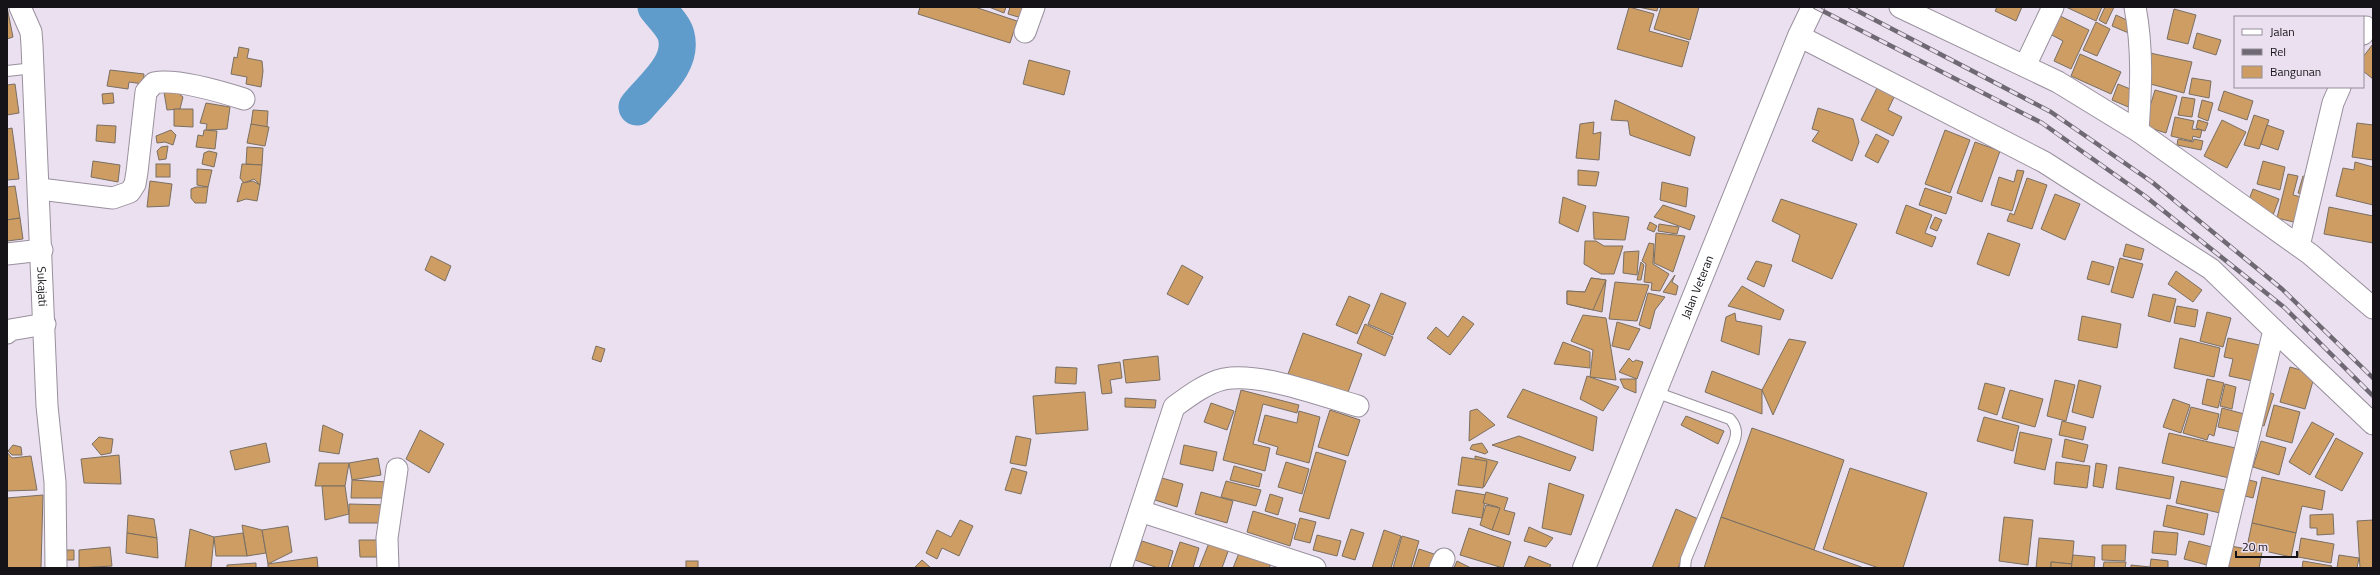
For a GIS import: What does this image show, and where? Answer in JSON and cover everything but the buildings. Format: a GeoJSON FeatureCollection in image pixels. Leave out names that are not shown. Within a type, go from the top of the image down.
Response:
{"type":"FeatureCollection","features":[{"type":"Feature","properties":{"kind":"highway","name":"Jalan Veteran"},"geometry":{"type":"LineString","coordinates":[[1584,568],[1799,36],[1813,7]]}},
{"type":"Feature","properties":{"kind":"street","name":"Sukajati"},"geometry":{"type":"LineString","coordinates":[[20,7],[31,32],[34,68],[40,189],[47,406],[55,482],[56,568]]}},
{"type":"Feature","properties":{"kind":"street"},"geometry":{"type":"LineString","coordinates":[[1025,32],[1034,7]]}},
{"type":"Feature","properties":{"kind":"street"},"geometry":{"type":"LineString","coordinates":[[1900,7],[2058,82],[2138,131],[2298,246],[2373,308]]}},
{"type":"Feature","properties":{"kind":"street"},"geometry":{"type":"LineString","coordinates":[[2025,66],[2052,7]]}},
{"type":"Feature","properties":{"kind":"street"},"geometry":{"type":"LineString","coordinates":[[2135,7],[2141,44],[2142,82],[2138,131]]}},
{"type":"Feature","properties":{"kind":"street"},"geometry":{"type":"LineString","coordinates":[[1799,36],[2044,162],[2211,269],[2373,424]]}},
{"type":"Feature","properties":{"kind":"street"},"geometry":{"type":"LineString","coordinates":[[40,189],[113,198],[130,192],[135,184],[137,172],[146,92],[154,83],[170,82],[217,90],[244,99]]}},
{"type":"Feature","properties":{"kind":"street"},"geometry":{"type":"LineString","coordinates":[[2298,246],[2333,103],[2340,88]]}},
{"type":"Feature","properties":{"kind":"street"},"geometry":{"type":"LineString","coordinates":[[7,254],[42,250]]}},
{"type":"Feature","properties":{"kind":"street"},"geometry":{"type":"LineString","coordinates":[[7,333],[10,330],[45,324]]}},
{"type":"Feature","properties":{"kind":"street"},"geometry":{"type":"LineString","coordinates":[[2217,568],[2274,330]]}},
{"type":"Feature","properties":{"kind":"street"},"geometry":{"type":"LineString","coordinates":[[1121,568],[1174,407],[1206,386],[1224,379],[1239,378],[1268,380],[1358,406]]}},
{"type":"Feature","properties":{"kind":"street"},"geometry":{"type":"LineString","coordinates":[[388,568],[387,538],[397,468]]}},
{"type":"Feature","properties":{"kind":"street"},"geometry":{"type":"LineString","coordinates":[[1140,511],[1314,568]]}},
{"type":"Feature","properties":{"kind":"lane"},"geometry":{"type":"LineString","coordinates":[[7,71],[34,68]]}},
{"type":"Feature","properties":{"kind":"lane"},"geometry":{"type":"LineString","coordinates":[[1655,392],[1730,419],[1737,431],[1733,445],[1686,559],[1685,568]]}},
{"type":"Feature","properties":{"kind":"waterway"},"geometry":{"type":"LineString","coordinates":[[637,107],[666,74],[676,56],[677,46],[675,31],[656,7]]}},
{"type":"Feature","properties":{"kind":"railway"},"geometry":{"type":"LineString","coordinates":[[1815,7],[2042,123],[2145,196],[2285,308],[2373,396]]}},
{"type":"Feature","properties":{"kind":"railway"},"geometry":{"type":"LineString","coordinates":[[1850,7],[2051,112],[2152,182],[2282,289],[2373,378]]}}]}
